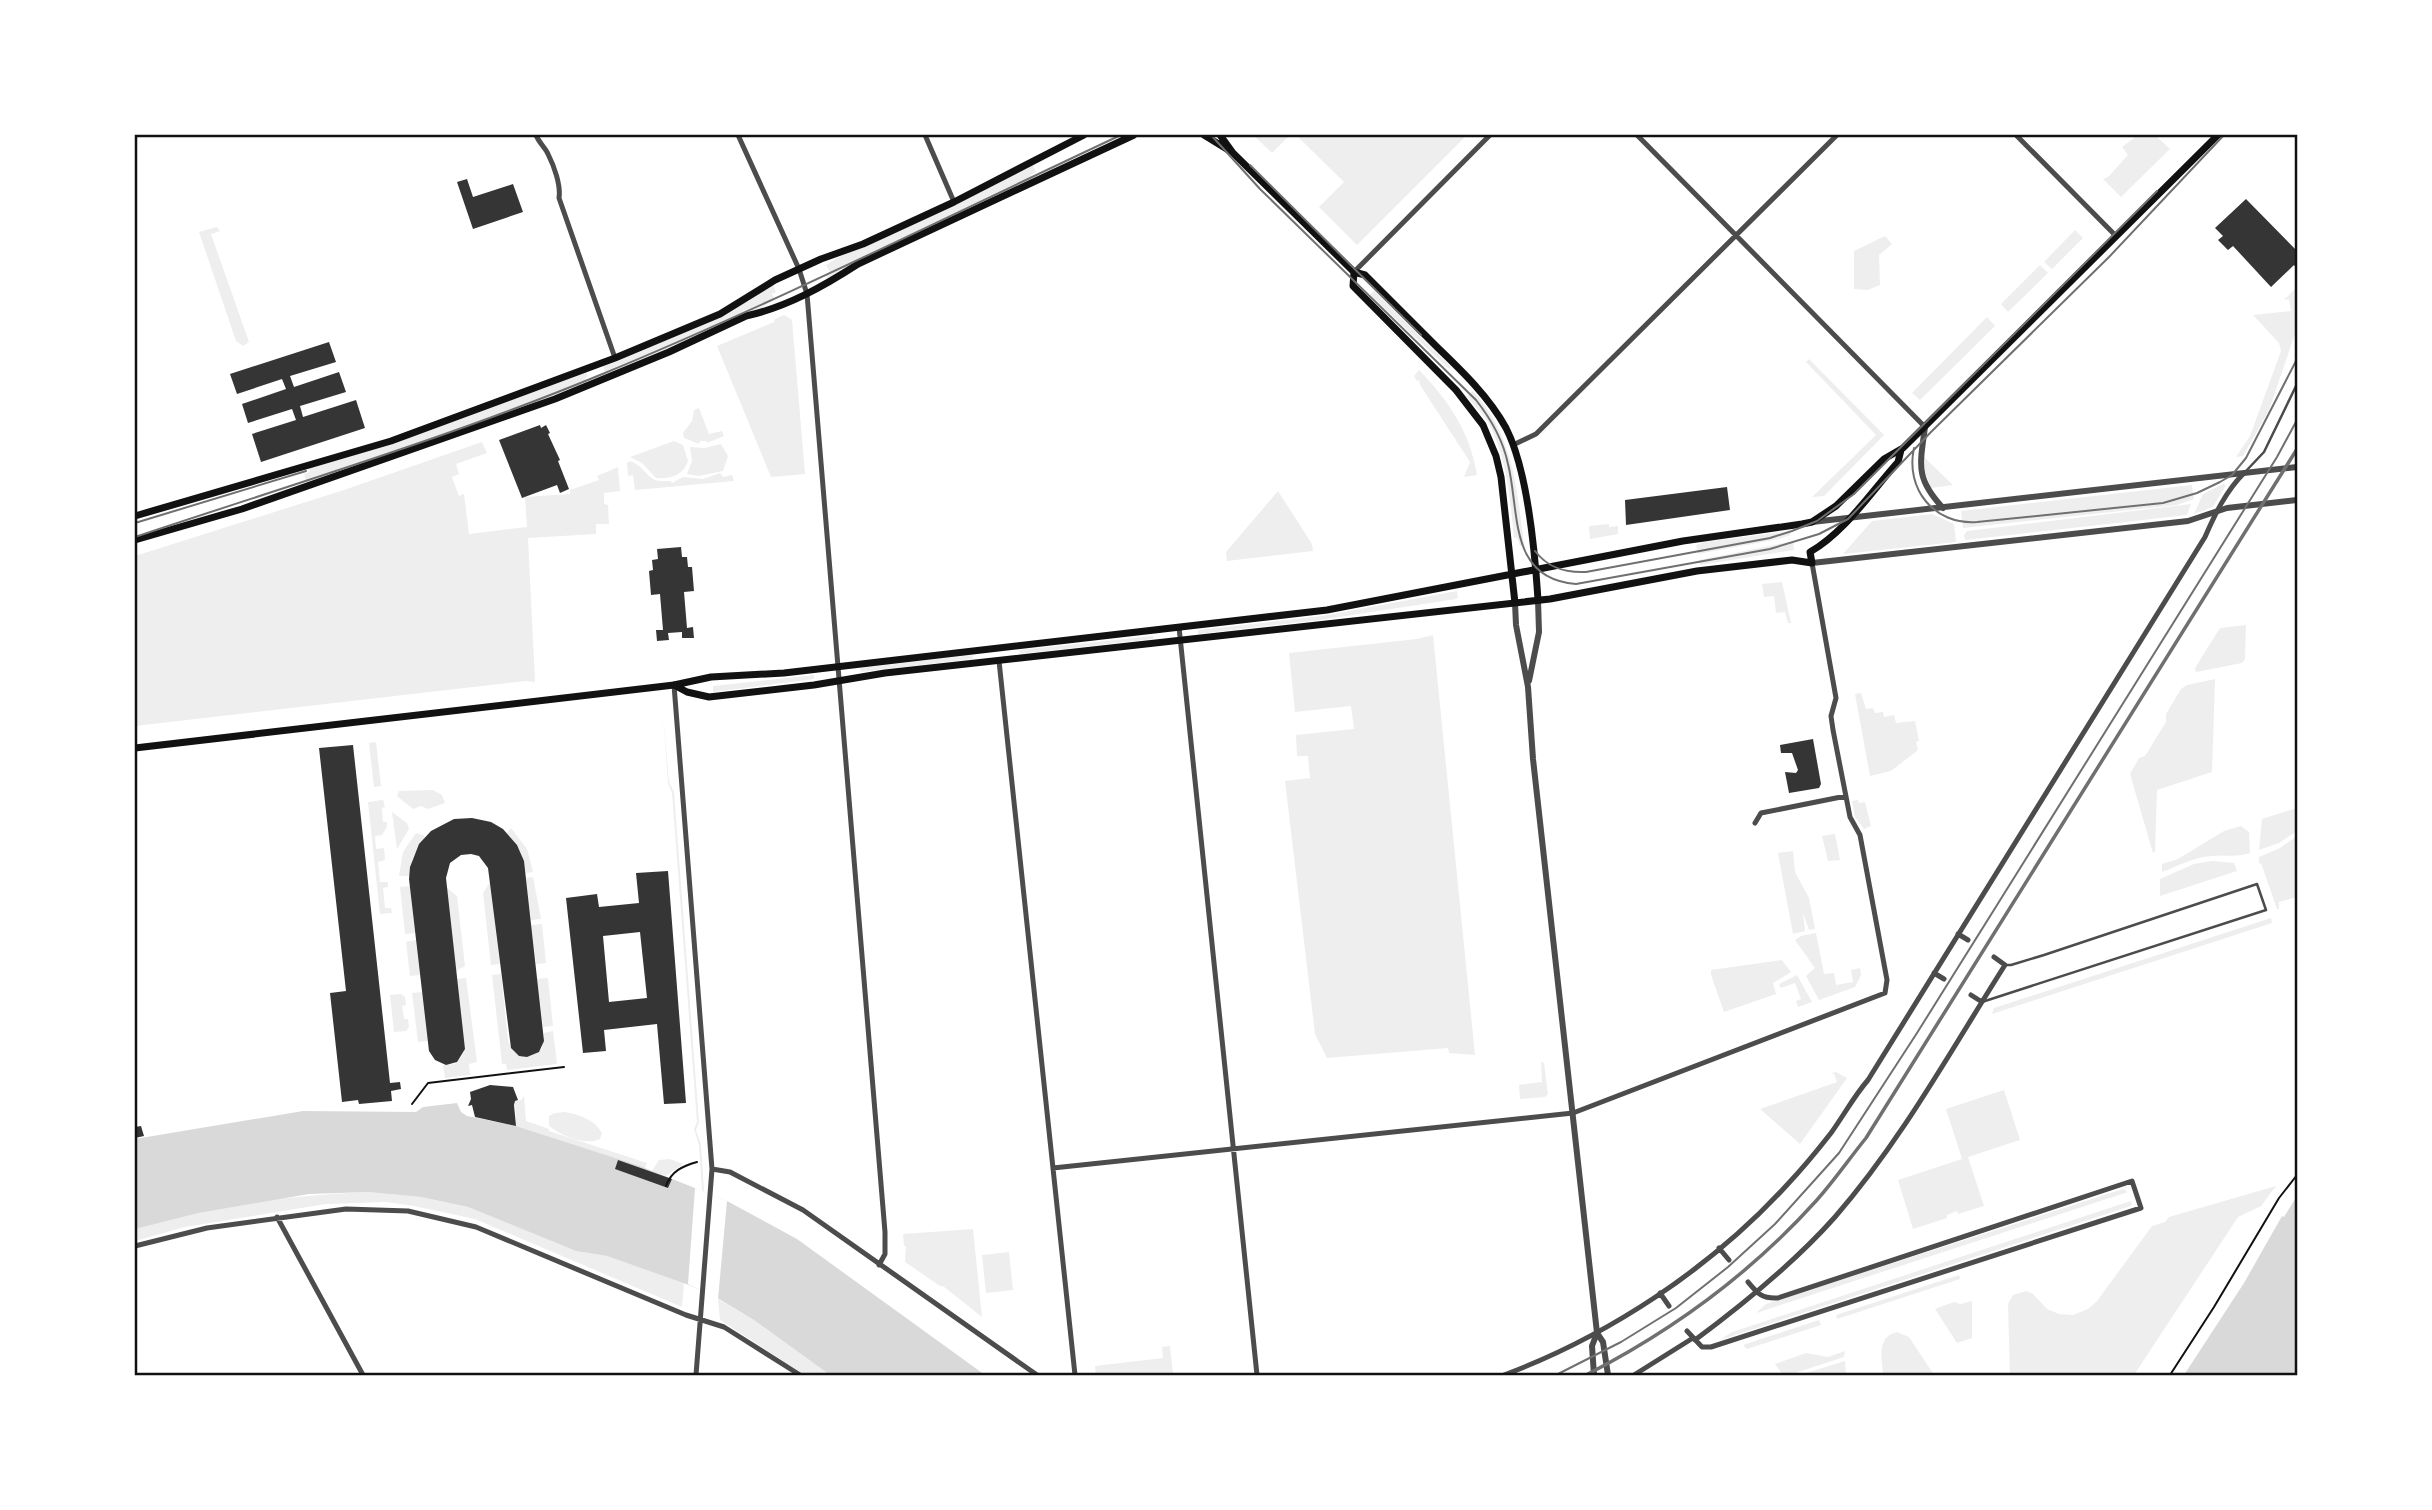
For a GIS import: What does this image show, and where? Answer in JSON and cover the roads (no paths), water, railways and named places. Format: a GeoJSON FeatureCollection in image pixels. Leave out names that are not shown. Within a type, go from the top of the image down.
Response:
{"type":"FeatureCollection","features":[{"type":"Feature","properties":{"kind":"main road"},"geometry":{"type":"LineString","coordinates":[[135,516],[391,441],[615,358],[720,314],[773,281],[954,202],[1084,135]]}},
{"type":"Feature","properties":{"kind":"main road"},"geometry":{"type":"LineString","coordinates":[[135,540],[229,513],[555,399],[669,352],[746,316],[765,312],[826,285],[858,264],[1134,135]]}},
{"type":"Feature","properties":{"kind":"main road"},"geometry":{"type":"LineString","coordinates":[[1204,135],[1233,153]]}},
{"type":"Feature","properties":{"kind":"main road"},"geometry":{"type":"LineString","coordinates":[[1220,135],[1233,153],[1354,272],[1365,275],[1462,371],[1497,413],[1513,445],[1522,479],[1538,600]]}},
{"type":"Feature","properties":{"kind":"main road"},"geometry":{"type":"LineString","coordinates":[[135,748],[674,685],[711,677],[784,673],[1327,610],[1670,543],[1812,522],[1836,506],[1884,459],[1901,450],[2218,135]]}},
{"type":"Feature","properties":{"kind":"main road"},"geometry":{"type":"LineString","coordinates":[[1354,272],[1353,286],[1456,390],[1483,425],[1496,456],[1501,477],[1515,603]]}},
{"type":"Feature","properties":{"kind":"main road"},"geometry":{"type":"LineString","coordinates":[[1792,560],[1827,541],[1898,462],[1901,450]]}},
{"type":"Feature","properties":{"kind":"main road"},"geometry":{"type":"LineString","coordinates":[[674,685],[687,692],[709,697],[885,673],[1515,603],[1697,571],[1792,560],[1812,563],[1810,552]]}},
{"type":"Feature","properties":{"kind":"street"},"geometry":{"type":"LineString","coordinates":[[536,135],[548,152],[560,190],[559,198],[615,358]]}},
{"type":"Feature","properties":{"kind":"street"},"geometry":{"type":"LineString","coordinates":[[738,135],[799,269],[807,293],[886,1247],[879,1265]]}},
{"type":"Feature","properties":{"kind":"street"},"geometry":{"type":"LineString","coordinates":[[925,135],[954,202]]}},
{"type":"Feature","properties":{"kind":"street"},"geometry":{"type":"LineString","coordinates":[[1354,272],[1490,135]]}},
{"type":"Feature","properties":{"kind":"street"},"geometry":{"type":"LineString","coordinates":[[1637,135],[1925,427],[1921,475],[1929,493],[1943,508]]}},
{"type":"Feature","properties":{"kind":"street"},"geometry":{"type":"LineString","coordinates":[[1513,445],[1540,430],[1837,135]]}},
{"type":"Feature","properties":{"kind":"street"},"geometry":{"type":"LineString","coordinates":[[2016,135],[2116,236]]}},
{"type":"Feature","properties":{"kind":"street"},"geometry":{"type":"LineString","coordinates":[[1812,522],[2297,467]]}},
{"type":"Feature","properties":{"kind":"street"},"geometry":{"type":"LineString","coordinates":[[1504,1375],[1556,1354],[1597,1333],[1660,1293],[1720,1248],[1785,1187],[1830,1134],[1868,1080],[2205,537],[2233,484],[2244,473]]}},
{"type":"Feature","properties":{"kind":"street"},"geometry":{"type":"LineString","coordinates":[[1053,1168],[1573,1113],[1885,993],[1887,980],[1862,842],[1850,817],[1831,716],[1836,698],[1812,563],[2188,521],[2227,508],[2297,500]]}},
{"type":"Feature","properties":{"kind":"street"},"geometry":{"type":"LineString","coordinates":[[1528,687],[1539,632],[1538,600]]}},
{"type":"Feature","properties":{"kind":"street"},"geometry":{"type":"LineString","coordinates":[[1515,603],[1528,687],[1532,759],[1597,1333],[1592,1346],[1594,1375]]}},
{"type":"Feature","properties":{"kind":"street"},"geometry":{"type":"LineString","coordinates":[[1179,627],[1257,1375]]}},
{"type":"Feature","properties":{"kind":"street"},"geometry":{"type":"LineString","coordinates":[[999,661],[1075,1375]]}},
{"type":"Feature","properties":{"kind":"street"},"geometry":{"type":"LineString","coordinates":[[674,685],[712,1169],[696,1375]]}},
{"type":"Feature","properties":{"kind":"street"},"geometry":{"type":"LineString","coordinates":[[1755,823],[1761,813],[1846,796]]}},
{"type":"Feature","properties":{"kind":"street"},"geometry":{"type":"LineString","coordinates":[[1958,934],[1968,940]]}},
{"type":"Feature","properties":{"kind":"street"},"geometry":{"type":"LineString","coordinates":[[1633,1375],[1694,1339],[1757,1292],[1835,1217],[1882,1158],[2005,965],[1994,957]]}},
{"type":"Feature","properties":{"kind":"street"},"geometry":{"type":"LineString","coordinates":[[1934,973],[1944,979]]}},
{"type":"Feature","properties":{"kind":"street"},"geometry":{"type":"LineString","coordinates":[[1971,995],[1982,1002]]}},
{"type":"Feature","properties":{"kind":"street"},"geometry":{"type":"LineString","coordinates":[[712,1169],[730,1172],[803,1210],[1037,1375]]}},
{"type":"Feature","properties":{"kind":"street"},"geometry":{"type":"LineString","coordinates":[[1687,1331],[1705,1348],[1734,1341],[2141,1208],[2132,1181],[1778,1298],[1766,1299],[1748,1282]]}},
{"type":"Feature","properties":{"kind":"street"},"geometry":{"type":"LineString","coordinates":[[135,1246],[180,1234],[325,1211],[378,1209],[446,1218],[476,1227],[686,1315],[724,1326],[800,1375]]}},
{"type":"Feature","properties":{"kind":"street"},"geometry":{"type":"LineString","coordinates":[[277,1217],[363,1375]]}},
{"type":"Feature","properties":{"kind":"street"},"geometry":{"type":"LineString","coordinates":[[1720,1248],[1729,1260]]}},
{"type":"Feature","properties":{"kind":"street"},"geometry":{"type":"LineString","coordinates":[[1660,1293],[1670,1306]]}},
{"type":"Feature","properties":{"kind":"street"},"geometry":{"type":"LineString","coordinates":[[1597,1333],[1603,1342],[1608,1375]]}},
{"type":"Feature","properties":{"kind":"lane"},"geometry":{"type":"LineString","coordinates":[[2244,473],[2264,452],[2297,384]]}},
{"type":"Feature","properties":{"kind":"lane"},"geometry":{"type":"LineString","coordinates":[[1982,1002],[2266,910],[2257,884],[2044,956],[2005,965]]}},
{"type":"Feature","properties":{"kind":"tram line"},"geometry":{"type":"LineString","coordinates":[[135,537],[485,420],[600,375],[797,288],[1121,135]]}},
{"type":"Feature","properties":{"kind":"tram line"},"geometry":{"type":"LineString","coordinates":[[1211,135],[1260,189],[1476,400],[1500,438],[1512,483],[1521,540],[1528,556],[1538,570],[1554,579],[1576,584],[1770,549],[1819,534],[1848,519],[1931,432],[2109,257],[2224,135]]}},
{"type":"Feature","properties":{"kind":"tram line"},"geometry":{"type":"LineString","coordinates":[[1250,165],[1421,335]]}},
{"type":"Feature","properties":{"kind":"tram line"},"geometry":{"type":"LineString","coordinates":[[1535,551],[1546,562],[1558,568],[1571,572],[1586,572],[1770,538],[1817,521],[1854,494],[2157,191]]}},
{"type":"Feature","properties":{"kind":"tram line"},"geometry":{"type":"LineString","coordinates":[[1914,448],[1914,477],[1926,502],[1936,511],[1962,521],[1977,522],[2163,503],[2197,493],[2232,475],[2246,458],[2297,359]]}},
{"type":"Feature","properties":{"kind":"tram line"},"geometry":{"type":"LineString","coordinates":[[1556,1375],[1621,1342],[1676,1308],[1728,1267],[1775,1224],[1839,1153],[1917,1033],[2277,457],[2297,420]]}},
{"type":"Feature","properties":{"kind":"tram line"},"geometry":{"type":"LineString","coordinates":[[135,523],[306,471]]}},
{"type":"Feature","properties":{"kind":"railway"},"geometry":{"type":"LineString","coordinates":[[1586,1375],[1679,1320],[1737,1276],[1816,1201],[1866,1138],[2297,449]]}}]}
